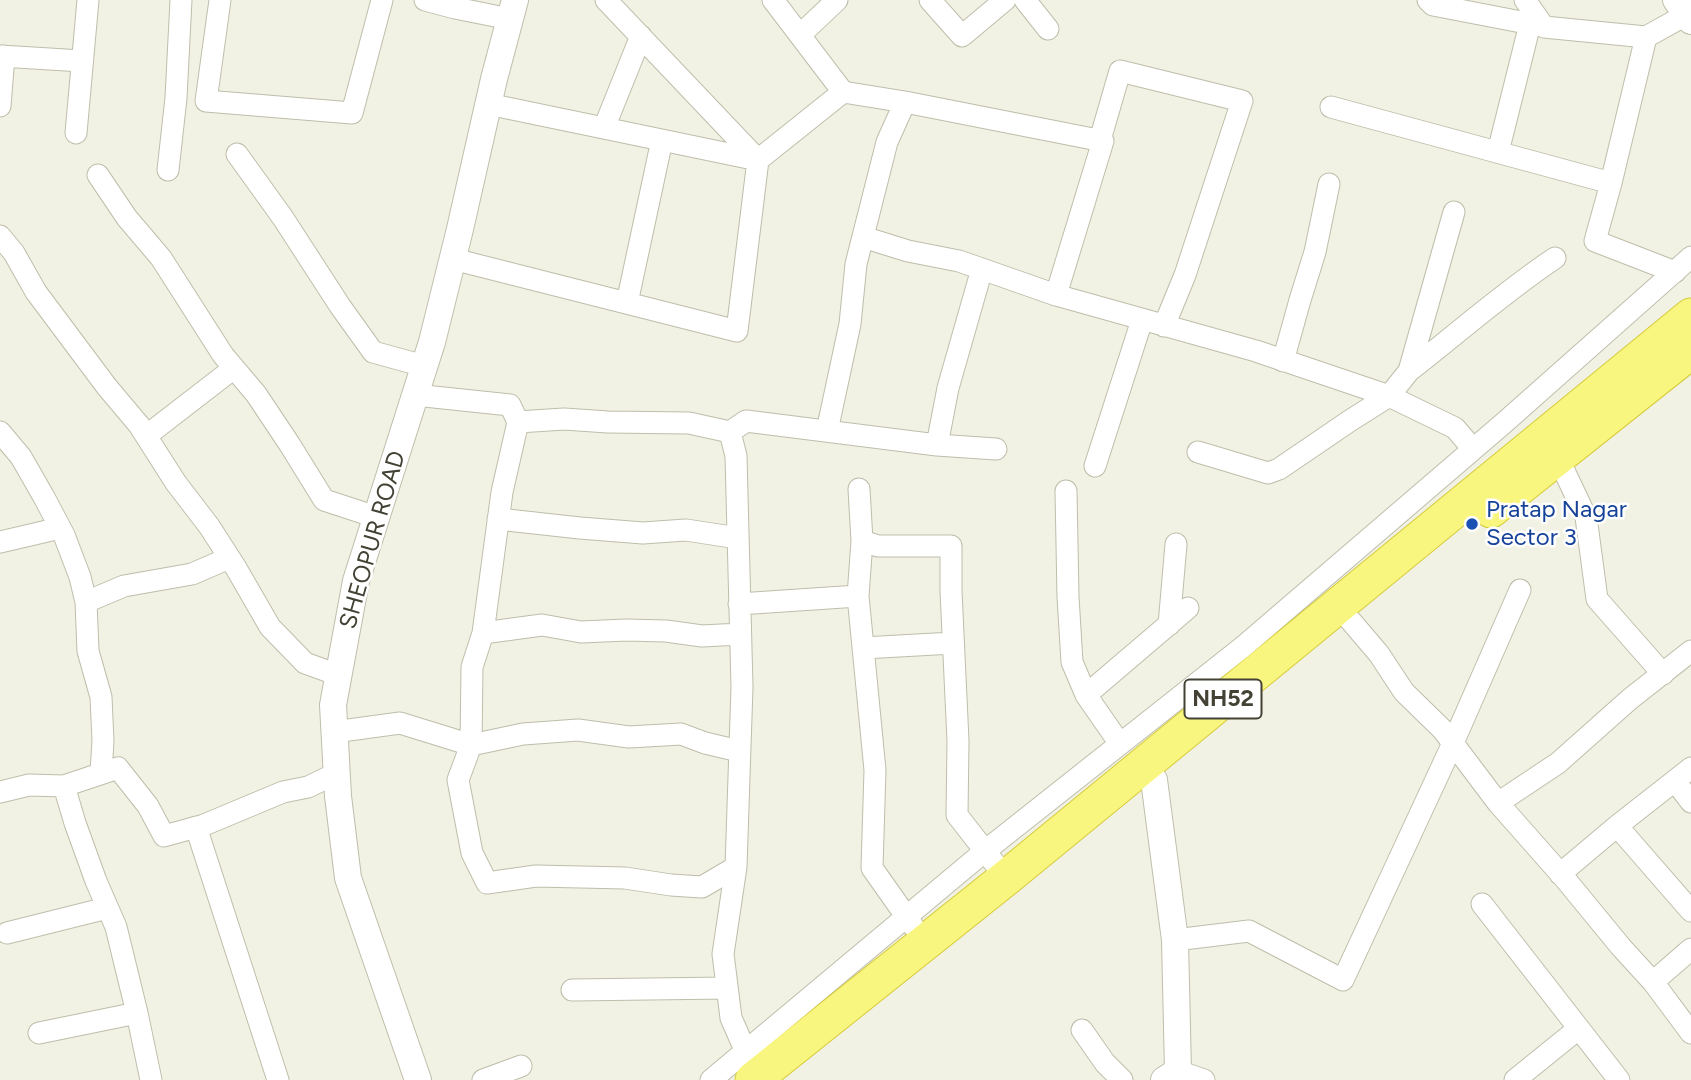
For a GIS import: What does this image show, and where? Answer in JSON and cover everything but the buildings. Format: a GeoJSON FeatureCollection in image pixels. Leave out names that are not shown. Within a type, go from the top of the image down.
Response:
{"type":"FeatureCollection","features":[{"type":"Feature","properties":{"kind":"highway","name":"NH52"},"geometry":{"type":"LineString","coordinates":[[759,1072],[915,930],[995,864],[1691,316]]}},
{"type":"Feature","properties":{"kind":"highway","name":"NH52"},"geometry":{"type":"LineString","coordinates":[[759,1072],[1154,780],[1350,620],[1691,351]]}},
{"type":"Feature","properties":{"kind":"street"},"geometry":{"type":"LineString","coordinates":[[76,133],[88,0]]}},
{"type":"Feature","properties":{"kind":"street"},"geometry":{"type":"LineString","coordinates":[[168,170],[176,98],[181,0]]}},
{"type":"Feature","properties":{"kind":"street"},"geometry":{"type":"LineString","coordinates":[[220,0],[206,101],[352,113],[382,0]]}},
{"type":"Feature","properties":{"kind":"street"},"geometry":{"type":"LineString","coordinates":[[425,0],[455,8],[512,9]]}},
{"type":"Feature","properties":{"kind":"street"},"geometry":{"type":"LineString","coordinates":[[606,0],[758,160]]}},
{"type":"Feature","properties":{"kind":"street"},"geometry":{"type":"LineString","coordinates":[[773,0],[843,92],[1104,141],[1056,295]]}},
{"type":"Feature","properties":{"kind":"street"},"geometry":{"type":"LineString","coordinates":[[800,35],[837,0]]}},
{"type":"Feature","properties":{"kind":"street"},"geometry":{"type":"LineString","coordinates":[[930,0],[962,36],[1005,0]]}},
{"type":"Feature","properties":{"kind":"street"},"geometry":{"type":"LineString","coordinates":[[1025,0],[1048,29]]}},
{"type":"Feature","properties":{"kind":"street"},"geometry":{"type":"LineString","coordinates":[[1428,0],[1433,5],[1537,25],[1646,37],[1686,12]]}},
{"type":"Feature","properties":{"kind":"street"},"geometry":{"type":"LineString","coordinates":[[1498,152],[1537,25],[1525,0]]}},
{"type":"Feature","properties":{"kind":"street","name":"SHEOPUR ROAD"},"geometry":{"type":"LineString","coordinates":[[418,1080],[348,878],[333,705],[356,581],[424,366],[453,259],[512,9]]}},
{"type":"Feature","properties":{"kind":"street"},"geometry":{"type":"LineString","coordinates":[[604,128],[640,36]]}},
{"type":"Feature","properties":{"kind":"street"},"geometry":{"type":"LineString","coordinates":[[1646,37],[1595,241],[1683,265]]}},
{"type":"Feature","properties":{"kind":"street"},"geometry":{"type":"LineString","coordinates":[[0,106],[2,56],[82,61]]}},
{"type":"Feature","properties":{"kind":"street"},"geometry":{"type":"LineString","coordinates":[[1100,140],[1120,71],[1242,101],[1185,275],[1164,326]]}},
{"type":"Feature","properties":{"kind":"street"},"geometry":{"type":"LineString","coordinates":[[453,259],[737,331],[758,160],[843,92]]}},
{"type":"Feature","properties":{"kind":"street"},"geometry":{"type":"LineString","coordinates":[[827,431],[850,324],[856,264],[887,142],[905,102]]}},
{"type":"Feature","properties":{"kind":"street"},"geometry":{"type":"LineString","coordinates":[[488,104],[758,160]]}},
{"type":"Feature","properties":{"kind":"street"},"geometry":{"type":"LineString","coordinates":[[1331,107],[1611,183]]}},
{"type":"Feature","properties":{"kind":"street"},"geometry":{"type":"LineString","coordinates":[[627,303],[662,140]]}},
{"type":"Feature","properties":{"kind":"street"},"geometry":{"type":"LineString","coordinates":[[237,154],[373,352],[424,366]]}},
{"type":"Feature","properties":{"kind":"street"},"geometry":{"type":"LineString","coordinates":[[97,175],[127,218],[161,258],[208,331],[256,394],[324,500],[376,517]]}},
{"type":"Feature","properties":{"kind":"street"},"geometry":{"type":"LineString","coordinates":[[1283,360],[1315,252],[1329,184]]}},
{"type":"Feature","properties":{"kind":"street"},"geometry":{"type":"LineString","coordinates":[[1409,370],[1454,212]]}},
{"type":"Feature","properties":{"kind":"street"},"geometry":{"type":"LineString","coordinates":[[0,236],[36,292],[139,425],[176,483],[209,526],[270,627],[305,663],[338,675]]}},
{"type":"Feature","properties":{"kind":"street"},"geometry":{"type":"LineString","coordinates":[[863,237],[908,251],[959,261],[1056,295],[1283,360],[1389,396],[1455,428],[1474,449]]}},
{"type":"Feature","properties":{"kind":"street"},"geometry":{"type":"LineString","coordinates":[[1198,452],[1268,473],[1279,469],[1389,396],[1409,370],[1528,276],[1555,258]]}},
{"type":"Feature","properties":{"kind":"street"},"geometry":{"type":"LineString","coordinates":[[862,541],[878,546],[951,546],[958,741],[957,815],[995,864],[1120,744],[1244,646],[1683,265]]}},
{"type":"Feature","properties":{"kind":"street"},"geometry":{"type":"LineString","coordinates":[[937,444],[964,326],[982,270]]}},
{"type":"Feature","properties":{"kind":"street"},"geometry":{"type":"LineString","coordinates":[[1095,466],[1142,320]]}},
{"type":"Feature","properties":{"kind":"street"},"geometry":{"type":"LineString","coordinates":[[146,436],[234,368]]}},
{"type":"Feature","properties":{"kind":"street"},"geometry":{"type":"LineString","coordinates":[[415,395],[510,405],[518,422],[502,492],[483,633],[472,667],[471,745],[458,780],[472,853],[487,883],[536,876],[625,878],[702,887],[736,867]]}},
{"type":"Feature","properties":{"kind":"street"},"geometry":{"type":"LineString","coordinates":[[518,422],[564,419],[689,423],[730,432],[746,421],[996,450]]}},
{"type":"Feature","properties":{"kind":"street"},"geometry":{"type":"LineString","coordinates":[[0,432],[21,457],[60,528],[80,577],[86,602],[88,651],[101,697],[101,772]]}},
{"type":"Feature","properties":{"kind":"street"},"geometry":{"type":"LineString","coordinates":[[711,1080],[759,1072],[731,1018],[723,954],[736,867],[742,687],[736,456],[730,432]]}},
{"type":"Feature","properties":{"kind":"street"},"geometry":{"type":"LineString","coordinates":[[1558,458],[1586,517],[1597,599],[1663,674]]}},
{"type":"Feature","properties":{"kind":"street"},"geometry":{"type":"LineString","coordinates":[[859,489],[862,541],[858,596],[874,770],[872,868],[915,930]]}},
{"type":"Feature","properties":{"kind":"street"},"geometry":{"type":"LineString","coordinates":[[1066,491],[1072,662],[1086,695],[1120,744]]}},
{"type":"Feature","properties":{"kind":"street"},"geometry":{"type":"LineString","coordinates":[[498,519],[643,533],[686,530],[738,538]]}},
{"type":"Feature","properties":{"kind":"street"},"geometry":{"type":"LineString","coordinates":[[0,542],[60,528]]}},
{"type":"Feature","properties":{"kind":"street"},"geometry":{"type":"LineString","coordinates":[[1169,625],[1176,544]]}},
{"type":"Feature","properties":{"kind":"street"},"geometry":{"type":"LineString","coordinates":[[86,602],[124,586],[192,574],[229,558]]}},
{"type":"Feature","properties":{"kind":"street"},"geometry":{"type":"LineString","coordinates":[[1175,940],[1250,931],[1343,980],[1453,743],[1520,590]]}},
{"type":"Feature","properties":{"kind":"street"},"geometry":{"type":"LineString","coordinates":[[739,604],[858,596]]}},
{"type":"Feature","properties":{"kind":"street"},"geometry":{"type":"LineString","coordinates":[[1086,695],[1188,608]]}},
{"type":"Feature","properties":{"kind":"street"},"geometry":{"type":"LineString","coordinates":[[1350,620],[1379,654],[1404,692],[1443,730],[1498,803],[1653,982],[1691,1033]]}},
{"type":"Feature","properties":{"kind":"street"},"geometry":{"type":"LineString","coordinates":[[483,633],[542,625],[581,632],[653,630],[702,636],[740,634]]}},
{"type":"Feature","properties":{"kind":"street"},"geometry":{"type":"LineString","coordinates":[[863,648],[953,643]]}},
{"type":"Feature","properties":{"kind":"street"},"geometry":{"type":"LineString","coordinates":[[1498,803],[1558,763],[1630,699],[1691,651]]}},
{"type":"Feature","properties":{"kind":"street"},"geometry":{"type":"LineString","coordinates":[[334,732],[400,723],[471,745],[523,734],[578,730],[629,737],[681,734],[739,751]]}},
{"type":"Feature","properties":{"kind":"street"},"geometry":{"type":"LineString","coordinates":[[0,792],[29,786],[64,786],[118,768],[148,806],[164,836],[196,827],[283,792],[308,787],[337,773]]}},
{"type":"Feature","properties":{"kind":"street"},"geometry":{"type":"LineString","coordinates":[[1560,874],[1683,774],[1691,802]]}},
{"type":"Feature","properties":{"kind":"street"},"geometry":{"type":"LineString","coordinates":[[1154,780],[1175,940],[1171,1075],[1204,1080]]}},
{"type":"Feature","properties":{"kind":"street"},"geometry":{"type":"LineString","coordinates":[[64,786],[75,823],[116,927],[151,1080]]}},
{"type":"Feature","properties":{"kind":"street"},"geometry":{"type":"LineString","coordinates":[[1617,826],[1691,911]]}},
{"type":"Feature","properties":{"kind":"street"},"geometry":{"type":"LineString","coordinates":[[196,827],[278,1080]]}},
{"type":"Feature","properties":{"kind":"street"},"geometry":{"type":"LineString","coordinates":[[1482,904],[1619,1080]]}},
{"type":"Feature","properties":{"kind":"street"},"geometry":{"type":"LineString","coordinates":[[7,933],[107,908]]}},
{"type":"Feature","properties":{"kind":"street"},"geometry":{"type":"LineString","coordinates":[[1653,982],[1691,949]]}},
{"type":"Feature","properties":{"kind":"street"},"geometry":{"type":"LineString","coordinates":[[572,990],[727,988]]}},
{"type":"Feature","properties":{"kind":"street"},"geometry":{"type":"LineString","coordinates":[[39,1033],[137,1013]]}},
{"type":"Feature","properties":{"kind":"street"},"geometry":{"type":"LineString","coordinates":[[1515,1080],[1578,1029]]}},
{"type":"Feature","properties":{"kind":"street"},"geometry":{"type":"LineString","coordinates":[[1082,1030],[1105,1063],[1122,1080]]}},
{"type":"Feature","properties":{"kind":"street"},"geometry":{"type":"LineString","coordinates":[[483,1080],[521,1066]]}},
{"type":"Feature","properties":{"kind":"place","name":"Pratap Nagar Sector 3"},"geometry":{"type":"Point","coordinates":[1472,524]}}]}
